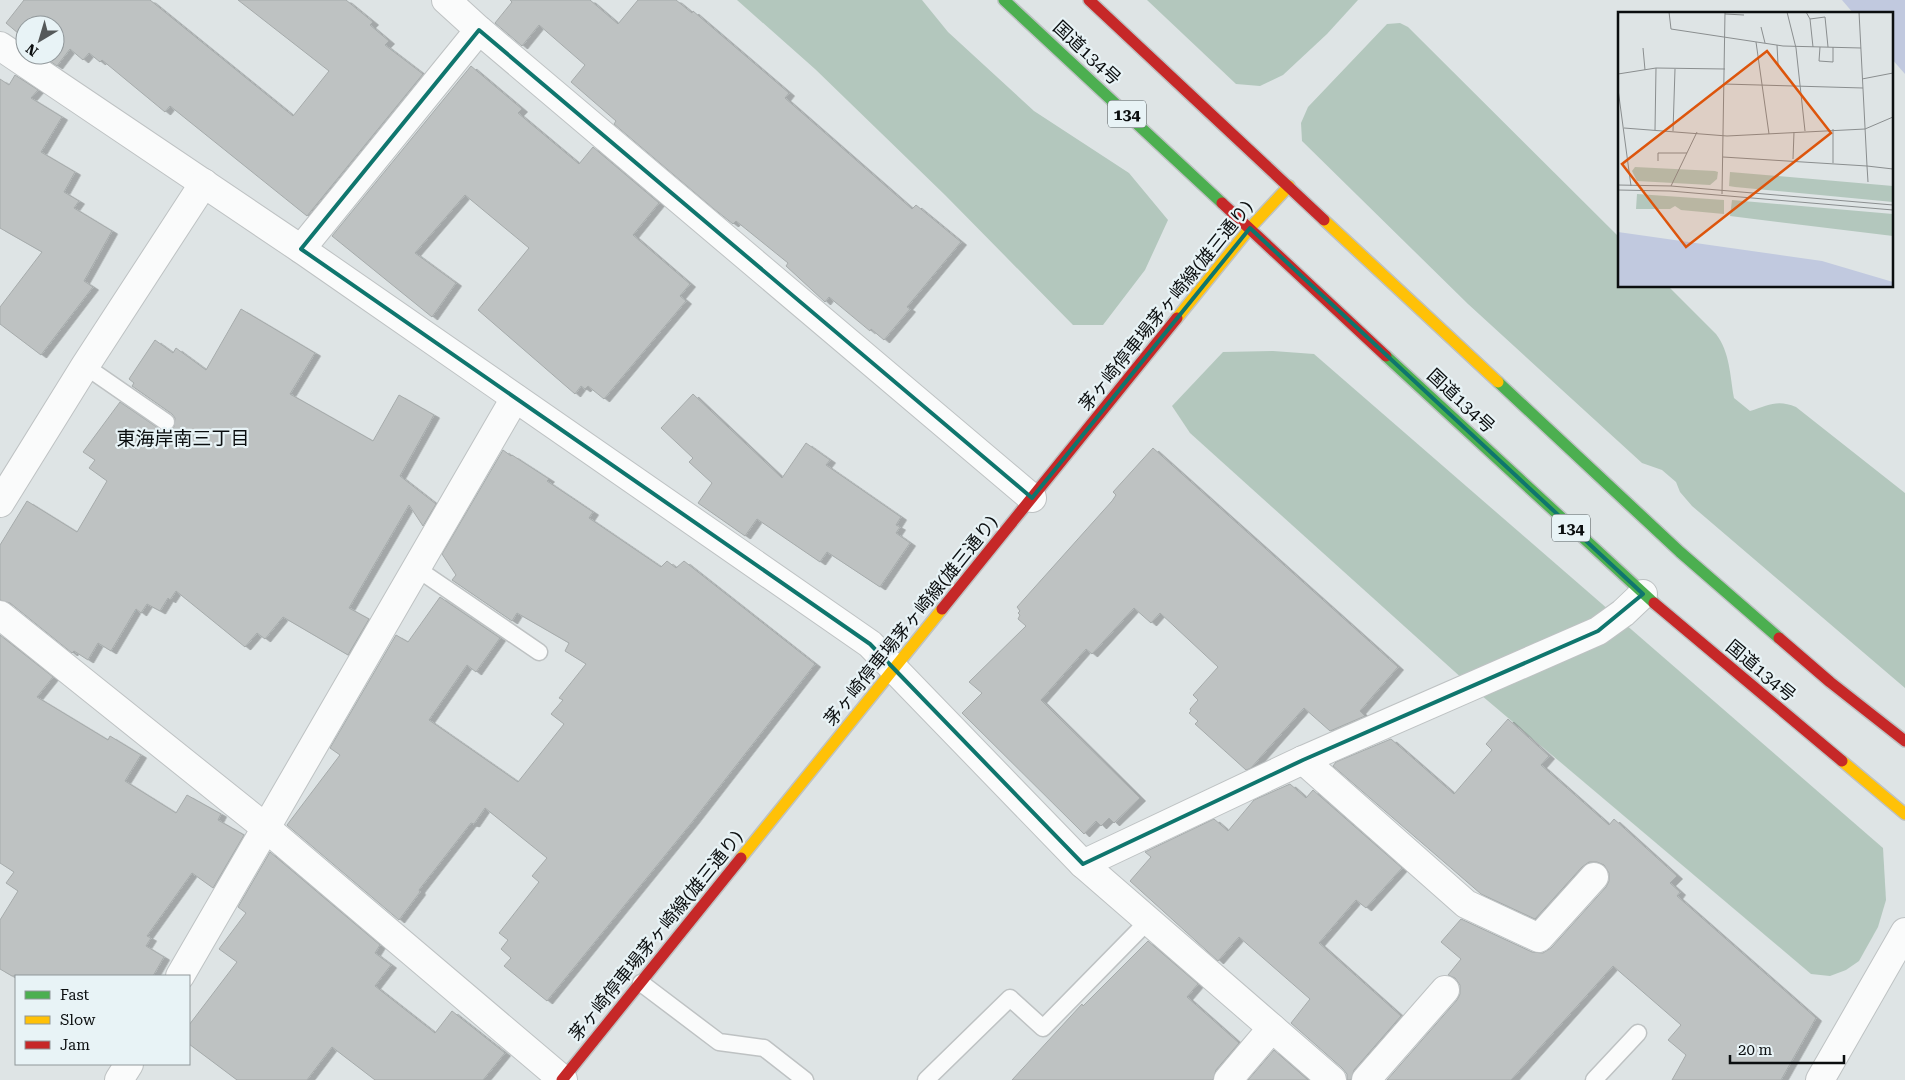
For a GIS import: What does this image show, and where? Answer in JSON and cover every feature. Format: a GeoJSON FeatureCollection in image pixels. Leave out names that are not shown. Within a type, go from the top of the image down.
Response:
{"type":"FeatureCollection","features":[{"type":"Feature","properties":{"kind":"main road","name":"国道134号"},"geometry":{"type":"LineString","coordinates":[[1004,0],[1642,594],[1905,814]]}},
{"type":"Feature","properties":{"kind":"main road","name":"国道134号"},"geometry":{"type":"LineString","coordinates":[[1089,0],[1680,552],[1830,682],[1905,741]]}},
{"type":"Feature","properties":{"kind":"main road","name":"茅ヶ崎停車場茅ヶ崎線(雄三通り)"},"geometry":{"type":"LineString","coordinates":[[563,1080],[1250,228],[1289,186]]}},
{"type":"Feature","properties":{"kind":"street"},"geometry":{"type":"LineString","coordinates":[[446,0],[1032,498]]}},
{"type":"Feature","properties":{"kind":"street"},"geometry":{"type":"LineString","coordinates":[[301,249],[479,30]]}},
{"type":"Feature","properties":{"kind":"street"},"geometry":{"type":"LineString","coordinates":[[0,46],[301,249],[870,644],[893,670],[1083,864],[1332,1080]]}},
{"type":"Feature","properties":{"kind":"street"},"geometry":{"type":"LineString","coordinates":[[0,503],[85,366],[204,183]]}},
{"type":"Feature","properties":{"kind":"street"},"geometry":{"type":"LineString","coordinates":[[181,975],[515,398]]}},
{"type":"Feature","properties":{"kind":"street"},"geometry":{"type":"LineString","coordinates":[[1083,864],[1303,760],[1598,631],[1623,613],[1642,594]]}},
{"type":"Feature","properties":{"kind":"street"},"geometry":{"type":"LineString","coordinates":[[0,615],[266,828],[563,1080]]}},
{"type":"Feature","properties":{"kind":"street"},"geometry":{"type":"LineString","coordinates":[[1303,760],[1466,904],[1539,938],[1594,876]]}},
{"type":"Feature","properties":{"kind":"street"},"geometry":{"type":"LineString","coordinates":[[1820,1080],[1905,932]]}},
{"type":"Feature","properties":{"kind":"street"},"geometry":{"type":"LineString","coordinates":[[1366,1080],[1446,990]]}},
{"type":"Feature","properties":{"kind":"street"},"geometry":{"type":"LineString","coordinates":[[1228,1080],[1272,1028]]}},
{"type":"Feature","properties":{"kind":"street"},"geometry":{"type":"LineString","coordinates":[[119,1080],[128,1065]]}},
{"type":"Feature","properties":{"kind":"lane"},"geometry":{"type":"LineString","coordinates":[[85,366],[166,422]]}},
{"type":"Feature","properties":{"kind":"lane"},"geometry":{"type":"LineString","coordinates":[[416,568],[539,652]]}},
{"type":"Feature","properties":{"kind":"lane"},"geometry":{"type":"LineString","coordinates":[[926,1080],[1010,998],[1043,1028],[1148,921]]}},
{"type":"Feature","properties":{"kind":"lane"},"geometry":{"type":"LineString","coordinates":[[641,983],[719,1042],[764,1048],[804,1080]]}},
{"type":"Feature","properties":{"kind":"lane"},"geometry":{"type":"LineString","coordinates":[[1594,1080],[1638,1033]]}},
{"type":"Feature","properties":{"kind":"highlighted area"},"geometry":{"type":"Polygon","coordinates":[[[479,30],[1032,498],[1250,228],[1643,594],[1598,631],[1303,760],[1083,864],[870,644],[301,249],[479,30]]]}},
{"type":"Feature","properties":{"kind":"green space"},"geometry":{"type":"Polygon","coordinates":[[[737,0],[922,0],[948,32],[1034,111],[1129,173],[1168,220],[1145,270],[1103,325],[1073,325],[945,195],[815,69],[737,0]]]}},
{"type":"Feature","properties":{"kind":"green space"},"geometry":{"type":"Polygon","coordinates":[[[1147,0],[1358,0],[1327,34],[1283,75],[1260,86],[1236,84],[1147,0]]]}},
{"type":"Feature","properties":{"kind":"green space"},"geometry":{"type":"Polygon","coordinates":[[[1400,23],[1408,27],[1618,236],[1618,288],[1670,288],[1716,334],[1727,356],[1734,398],[1750,411],[1778,403],[1796,407],[1905,493],[1905,688],[1692,506],[1680,492],[1676,482],[1662,470],[1642,463],[1468,304],[1302,141],[1301,123],[1308,107],[1387,24],[1400,23]]]}},
{"type":"Feature","properties":{"kind":"green space"},"geometry":{"type":"Polygon","coordinates":[[[1273,351],[1314,354],[1883,848],[1886,900],[1878,927],[1859,961],[1846,970],[1830,976],[1811,974],[1475,690],[1190,433],[1172,406],[1223,352],[1273,351]]]}},
{"type":"Feature","properties":{"kind":"water"},"geometry":{"type":"Polygon","coordinates":[[[1842,0],[1905,0],[1905,74],[1892,59],[1892,12],[1852,12],[1842,0]]]}},
{"type":"Feature","properties":{"kind":"building"},"geometry":{"type":"Polygon","coordinates":[[[24,0],[150,0],[293,116],[329,71],[238,0],[346,0],[373,22],[370,25],[389,41],[385,45],[423,74],[307,216],[170,106],[165,112],[102,60],[100,62],[89,53],[83,60],[70,49],[65,56],[65,15],[15,15],[15,31],[6,23],[24,0]]]}},
{"type":"Feature","properties":{"kind":"building"},"geometry":{"type":"Polygon","coordinates":[[[510,0],[590,0],[618,24],[638,0],[676,0],[692,13],[693,11],[789,93],[785,98],[912,209],[916,205],[961,242],[907,307],[910,309],[884,340],[871,329],[870,331],[829,297],[825,302],[786,266],[788,263],[736,221],[733,224],[714,209],[614,124],[616,121],[571,82],[585,65],[539,25],[522,46],[495,23],[512,2],[510,0]]]}},
{"type":"Feature","properties":{"kind":"building"},"geometry":{"type":"Polygon","coordinates":[[[471,66],[522,109],[518,113],[579,164],[593,147],[659,203],[633,235],[690,284],[680,296],[686,301],[604,399],[588,386],[585,389],[581,386],[575,394],[478,310],[529,248],[465,195],[415,253],[456,283],[432,317],[332,236],[471,66]]]}},
{"type":"Feature","properties":{"kind":"building"},"geometry":{"type":"Polygon","coordinates":[[[15,75],[38,90],[31,98],[62,117],[41,152],[75,172],[64,192],[79,201],[74,208],[112,231],[84,281],[93,287],[41,355],[0,324],[0,307],[42,252],[0,228],[0,79],[9,85],[15,75]]]}},
{"type":"Feature","properties":{"kind":"building"},"geometry":{"type":"Polygon","coordinates":[[[241,309],[315,353],[290,394],[373,441],[399,395],[434,415],[400,476],[436,504],[423,526],[409,505],[349,608],[369,619],[348,655],[283,617],[265,639],[257,633],[245,647],[176,591],[170,600],[168,598],[160,611],[147,604],[141,613],[136,609],[111,651],[98,643],[88,660],[74,651],[72,653],[10,603],[0,600],[0,545],[27,501],[77,532],[107,481],[89,468],[95,460],[83,452],[120,402],[161,430],[170,431],[174,427],[175,418],[172,414],[132,386],[134,383],[129,379],[155,340],[173,353],[176,348],[206,370],[241,309]]]}},
{"type":"Feature","properties":{"kind":"building"},"geometry":{"type":"Polygon","coordinates":[[[693,394],[782,478],[806,443],[830,460],[826,465],[901,517],[896,525],[900,527],[896,533],[910,543],[880,587],[827,552],[820,562],[757,519],[745,536],[698,503],[712,483],[689,462],[693,458],[661,428],[693,394]]]}},
{"type":"Feature","properties":{"kind":"building"},"geometry":{"type":"Polygon","coordinates":[[[1153,448],[1398,667],[1360,711],[1365,716],[1330,731],[1304,708],[1251,768],[1246,770],[1195,724],[1198,721],[1189,713],[1198,700],[1193,695],[1218,667],[1160,613],[1151,623],[1134,608],[1092,654],[1086,649],[1041,700],[1140,798],[1114,823],[1109,818],[1101,826],[1096,821],[1084,834],[962,713],[982,693],[969,682],[1026,626],[1018,619],[1020,611],[1017,607],[1112,501],[1116,495],[1113,492],[1153,448]]]}},
{"type":"Feature","properties":{"kind":"building"},"geometry":{"type":"Polygon","coordinates":[[[503,450],[549,479],[547,481],[593,512],[589,518],[661,567],[667,561],[676,568],[684,561],[815,664],[693,821],[547,1001],[504,966],[511,958],[501,949],[508,940],[499,933],[539,882],[532,876],[547,858],[485,808],[474,824],[471,823],[419,890],[420,892],[399,920],[287,825],[340,755],[330,748],[396,635],[408,642],[440,597],[500,638],[476,672],[467,665],[429,720],[518,782],[564,724],[551,714],[563,700],[559,698],[586,664],[565,651],[569,643],[517,613],[512,621],[452,580],[456,575],[442,554],[503,450]]]}},
{"type":"Feature","properties":{"kind":"building"},"geometry":{"type":"Polygon","coordinates":[[[0,635],[53,677],[37,697],[108,740],[110,736],[141,755],[125,781],[176,813],[187,795],[221,814],[218,820],[244,835],[213,888],[192,873],[147,936],[151,938],[146,946],[164,957],[154,975],[12,976],[0,969],[0,920],[18,891],[6,883],[14,872],[0,863],[0,635]]]}},
{"type":"Feature","properties":{"kind":"building"},"geometry":{"type":"Polygon","coordinates":[[[1508,719],[1549,756],[1541,765],[1609,825],[1614,819],[1677,876],[1670,883],[1680,892],[1677,896],[1816,1018],[1781,1080],[1672,1080],[1686,1055],[1668,1040],[1681,1025],[1613,966],[1511,1080],[1387,1080],[1457,1000],[1460,994],[1460,985],[1455,978],[1448,975],[1461,959],[1441,942],[1461,919],[1532,952],[1543,953],[1551,948],[1606,887],[1609,881],[1609,873],[1604,865],[1597,862],[1589,862],[1582,867],[1535,919],[1481,894],[1333,766],[1336,762],[1391,739],[1454,794],[1492,750],[1486,744],[1508,719]]]}},
{"type":"Feature","properties":{"kind":"building"},"geometry":{"type":"Polygon","coordinates":[[[1290,784],[1306,798],[1313,790],[1402,868],[1366,908],[1356,900],[1319,943],[1401,1016],[1354,1070],[1351,1080],[1347,1080],[1347,1074],[1342,1068],[1291,1023],[1310,999],[1239,937],[1218,961],[1130,881],[1151,857],[1145,852],[1214,819],[1228,831],[1254,800],[1290,784]]]}},
{"type":"Feature","properties":{"kind":"building"},"geometry":{"type":"Polygon","coordinates":[[[270,852],[380,945],[375,953],[391,965],[375,986],[435,1033],[452,1011],[505,1053],[483,1080],[375,1080],[332,1047],[307,1080],[237,1080],[190,1045],[190,1024],[237,962],[219,949],[246,913],[238,907],[270,852]]]}},
{"type":"Feature","properties":{"kind":"building"},"geometry":{"type":"Polygon","coordinates":[[[1148,941],[1198,984],[1187,997],[1239,1043],[1216,1070],[1213,1080],[1012,1080],[1082,1004],[1083,1006],[1148,941]]]}},
{"type":"Feature","properties":{"kind":"building"},"geometry":{"type":"Polygon","coordinates":[[[1274,1050],[1308,1080],[1248,1080],[1274,1050]]]}},
{"type":"Feature","properties":{"kind":"traffic: fast"},"geometry":{"type":"LineString","coordinates":[[1004,0],[1222,203]]}},
{"type":"Feature","properties":{"kind":"traffic: fast"},"geometry":{"type":"LineString","coordinates":[[1386,356],[1654,603]]}},
{"type":"Feature","properties":{"kind":"traffic: fast"},"geometry":{"type":"LineString","coordinates":[[1498,382],[1680,552],[1779,638]]}},
{"type":"Feature","properties":{"kind":"traffic: slow"},"geometry":{"type":"LineString","coordinates":[[1177,318],[1250,228],[1289,186]]}},
{"type":"Feature","properties":{"kind":"traffic: slow"},"geometry":{"type":"LineString","coordinates":[[1324,220],[1498,382]]}},
{"type":"Feature","properties":{"kind":"traffic: slow"},"geometry":{"type":"LineString","coordinates":[[741,858],[942,609]]}},
{"type":"Feature","properties":{"kind":"traffic: slow"},"geometry":{"type":"LineString","coordinates":[[1842,761],[1905,814]]}},
{"type":"Feature","properties":{"kind":"traffic: jam"},"geometry":{"type":"LineString","coordinates":[[1089,0],[1324,220]]}},
{"type":"Feature","properties":{"kind":"traffic: jam"},"geometry":{"type":"LineString","coordinates":[[1222,203],[1386,356]]}},
{"type":"Feature","properties":{"kind":"traffic: jam"},"geometry":{"type":"LineString","coordinates":[[942,609],[1177,318]]}},
{"type":"Feature","properties":{"kind":"traffic: jam"},"geometry":{"type":"LineString","coordinates":[[1654,603],[1842,761]]}},
{"type":"Feature","properties":{"kind":"traffic: jam"},"geometry":{"type":"LineString","coordinates":[[1779,638],[1830,682],[1905,741]]}},
{"type":"Feature","properties":{"kind":"traffic: jam"},"geometry":{"type":"LineString","coordinates":[[562,1080],[741,858]]}},
{"type":"Feature","properties":{"kind":"district","name":"東海岸南三丁目"},"geometry":{"type":"Point","coordinates":[183,438]}}]}
